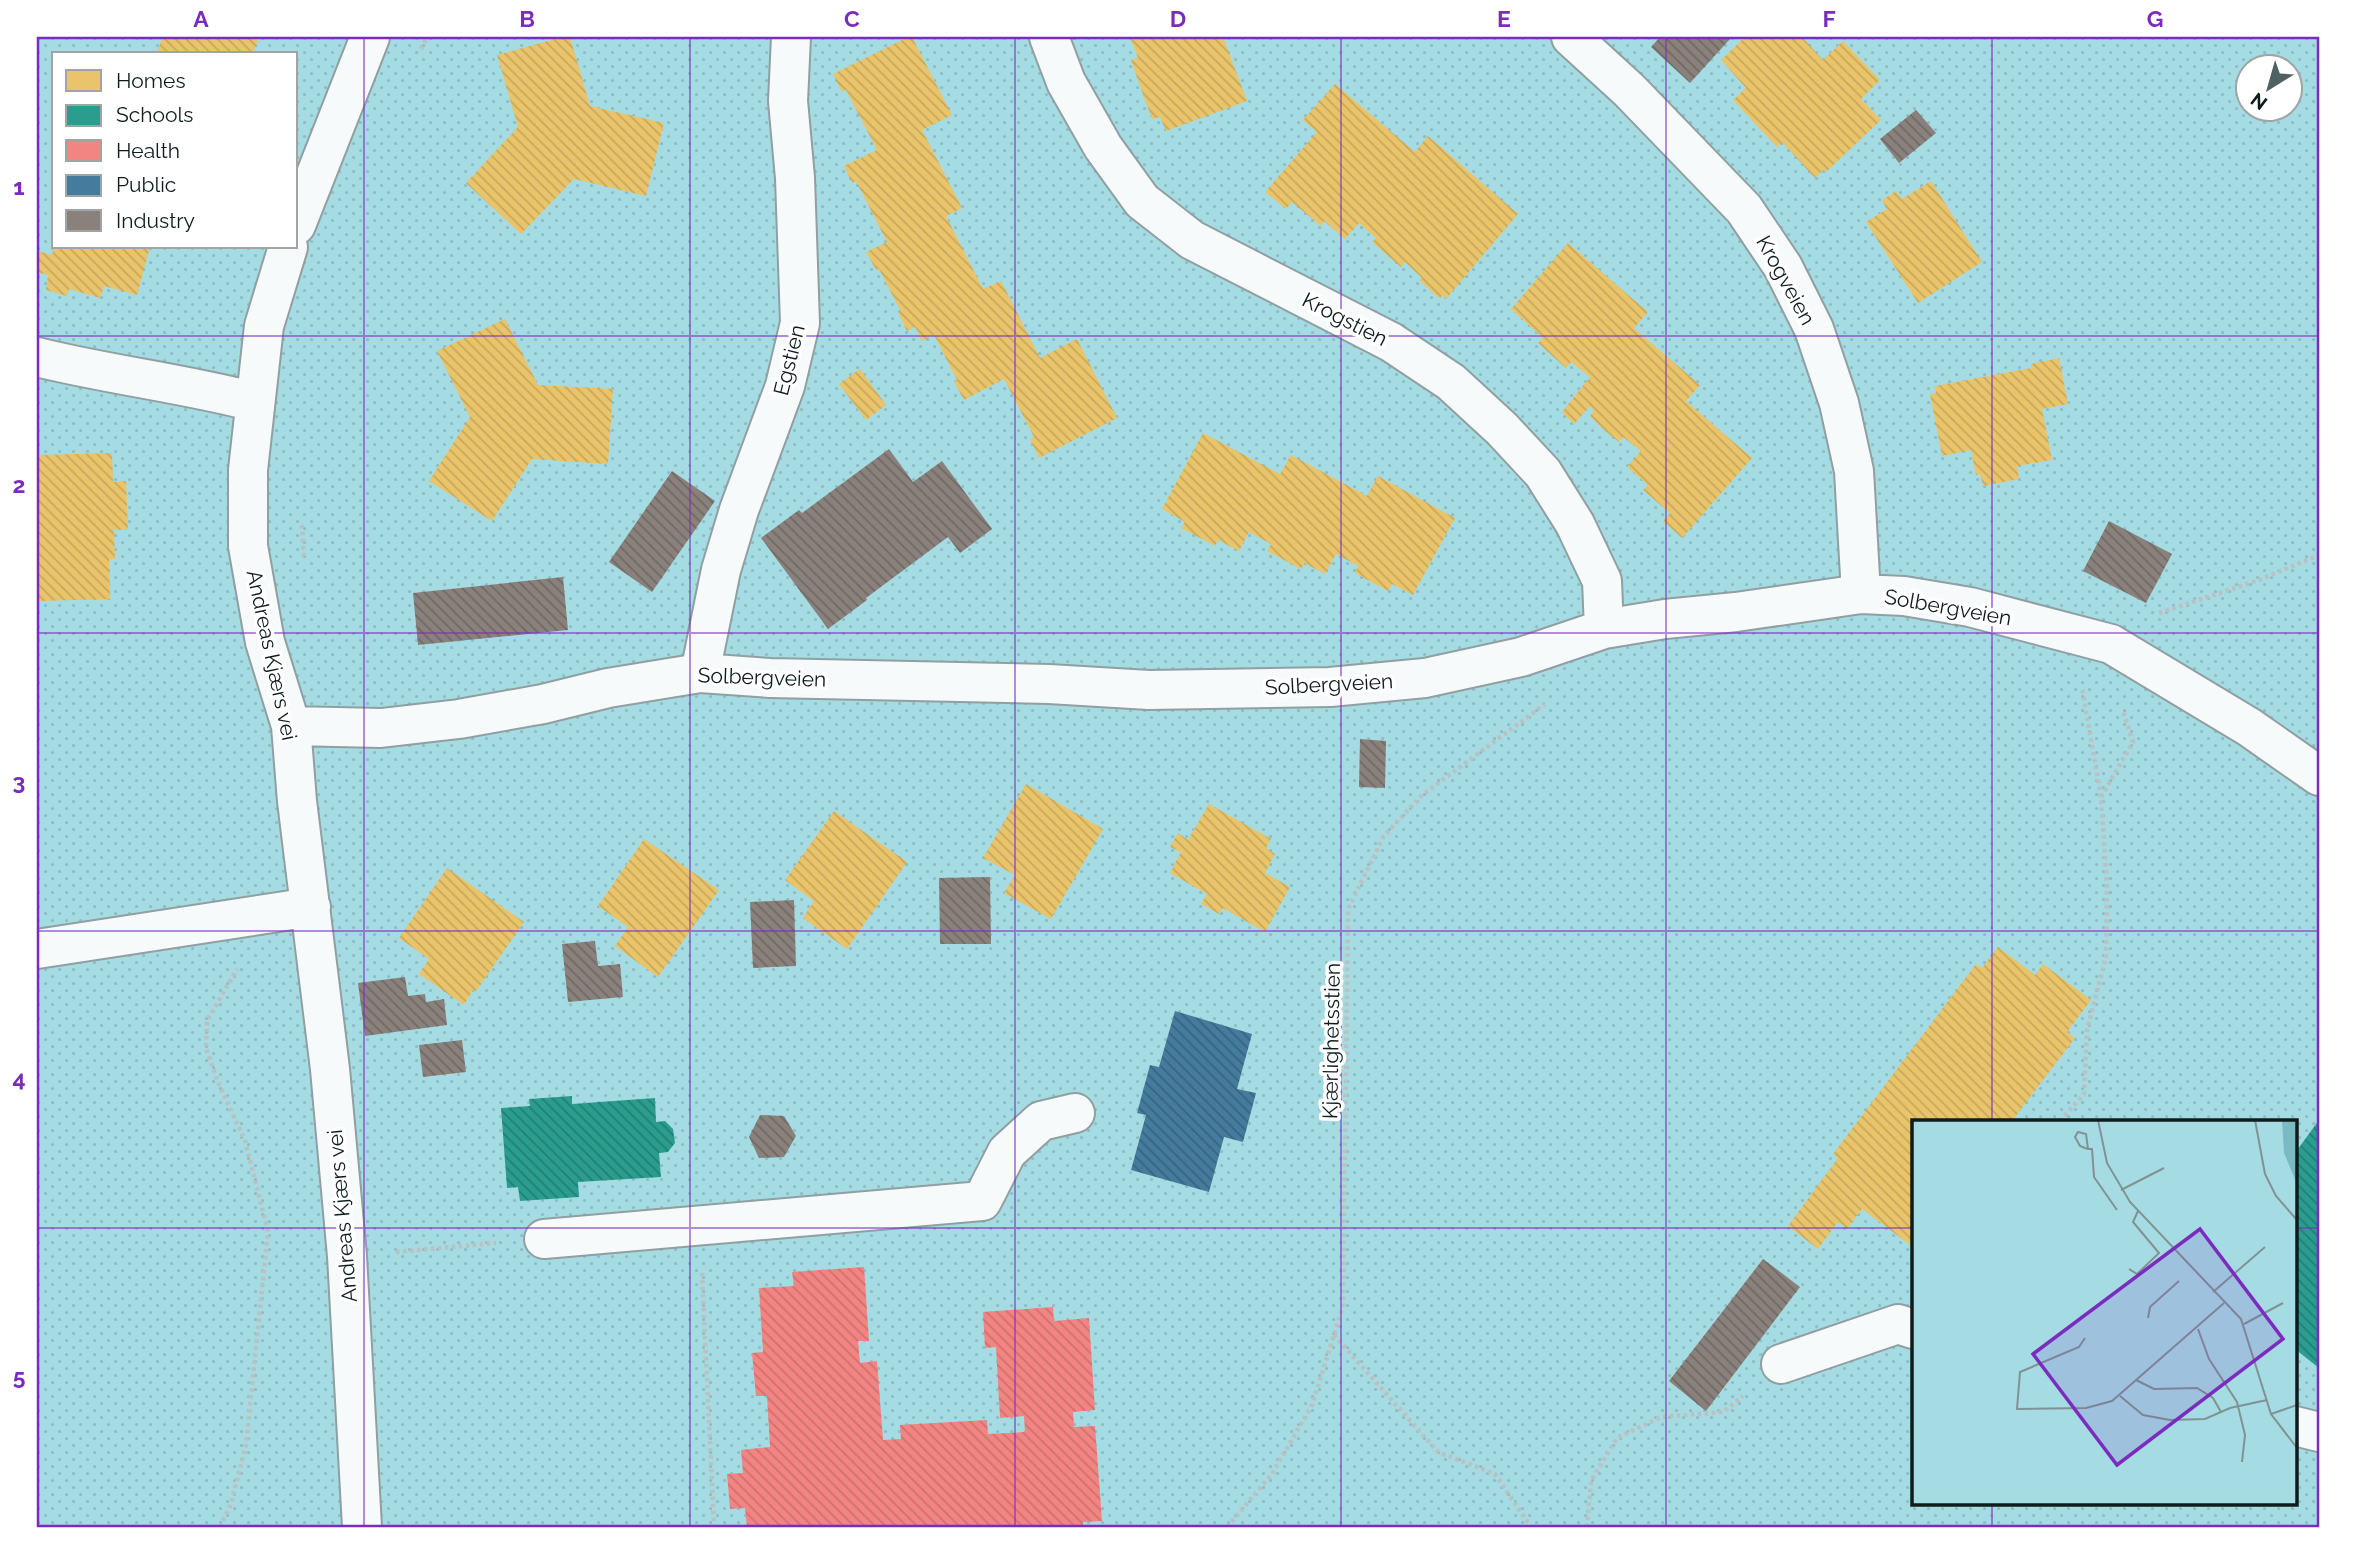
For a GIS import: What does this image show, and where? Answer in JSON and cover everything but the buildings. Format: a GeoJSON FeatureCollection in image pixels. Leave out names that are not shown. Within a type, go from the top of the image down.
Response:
{"type":"FeatureCollection","features":[{"type":"Feature","properties":{"kind":"street"},"geometry":{"type":"LineString","coordinates":[[298,220],[370,37]]}},
{"type":"Feature","properties":{"kind":"street","name":"Egstien"},"geometry":{"type":"LineString","coordinates":[[700,673],[721,570],[739,510],[785,386],[800,323],[795,178],[788,101],[791,37]]}},
{"type":"Feature","properties":{"kind":"street","name":"Krogstien"},"geometry":{"type":"LineString","coordinates":[[1049,37],[1066,82],[1103,147],[1142,201],[1192,240],[1391,342],[1451,382],[1502,429],[1543,473],[1575,524],[1602,581],[1604,629]]}},
{"type":"Feature","properties":{"kind":"street","name":"Krogveien"},"geometry":{"type":"LineString","coordinates":[[1571,37],[1629,90],[1744,209],[1783,267],[1814,329],[1839,402],[1854,471],[1861,594]]}},
{"type":"Feature","properties":{"kind":"street","name":"Andreas Kjærs vei"},"geometry":{"type":"LineString","coordinates":[[288,248],[264,326],[248,470],[248,547],[265,642],[291,726],[297,802],[330,1069],[347,1256],[362,1527]]}},
{"type":"Feature","properties":{"kind":"street"},"geometry":{"type":"LineString","coordinates":[[37,357],[115,374],[205,389],[255,402]]}},
{"type":"Feature","properties":{"kind":"street","name":"Solbergveien"},"geometry":{"type":"LineString","coordinates":[[291,726],[381,727],[459,719],[543,704],[608,688],[700,673],[770,678],[1049,684],[1149,690],[1330,687],[1425,678],[1521,657],[1604,629],[1861,594],[1904,596],[1970,607],[2111,644],[2238,720],[2319,776]]}},
{"type":"Feature","properties":{"kind":"street"},"geometry":{"type":"LineString","coordinates":[[37,949],[311,906]]}},
{"type":"Feature","properties":{"kind":"street"},"geometry":{"type":"LineString","coordinates":[[544,1239],[982,1201],[1007,1152],[1041,1122],[1075,1113]]}},
{"type":"Feature","properties":{"kind":"street"},"geometry":{"type":"LineString","coordinates":[[1781,1364],[1898,1324],[1912,1329]]}},
{"type":"Feature","properties":{"kind":"street"},"geometry":{"type":"LineString","coordinates":[[2296,1426],[2319,1432]]}},
{"type":"Feature","properties":{"kind":"path"},"geometry":{"type":"LineString","coordinates":[[417,59],[426,37]]}},
{"type":"Feature","properties":{"kind":"path"},"geometry":{"type":"LineString","coordinates":[[302,522],[305,562]]}},
{"type":"Feature","properties":{"kind":"path"},"geometry":{"type":"LineString","coordinates":[[2111,644],[2137,620],[2259,580],[2319,555]]}},
{"type":"Feature","properties":{"kind":"path"},"geometry":{"type":"LineString","coordinates":[[2061,1120],[2084,1094],[2087,1030],[2106,957],[2107,886],[2101,797],[2081,682]]}},
{"type":"Feature","properties":{"kind":"path","name":"Kjærlighetsstien"},"geometry":{"type":"LineString","coordinates":[[1227,1527],[1272,1474],[1312,1405],[1343,1306],[1348,909],[1384,836],[1421,796],[1550,701]]}},
{"type":"Feature","properties":{"kind":"path"},"geometry":{"type":"LineString","coordinates":[[2101,797],[2133,742],[2121,705]]}},
{"type":"Feature","properties":{"kind":"path"},"geometry":{"type":"LineString","coordinates":[[220,1527],[231,1504],[246,1445],[268,1231],[245,1141],[206,1048],[207,1021],[268,913]]}},
{"type":"Feature","properties":{"kind":"path"},"geometry":{"type":"LineString","coordinates":[[699,1227],[715,1527]]}},
{"type":"Feature","properties":{"kind":"path"},"geometry":{"type":"LineString","coordinates":[[347,1256],[544,1239]]}},
{"type":"Feature","properties":{"kind":"path"},"geometry":{"type":"LineString","coordinates":[[1334,1335],[1438,1452],[1495,1474],[1531,1527]]}},
{"type":"Feature","properties":{"kind":"path"},"geometry":{"type":"LineString","coordinates":[[1587,1527],[1591,1480],[1617,1438],[1661,1417],[1723,1412],[1781,1364]]}},
{"type":"Feature","properties":{"kind":"shaded area"},"geometry":{"type":"Polygon","coordinates":[[[37,37],[2319,37],[2319,1527],[37,1527],[37,37]]]}}]}
